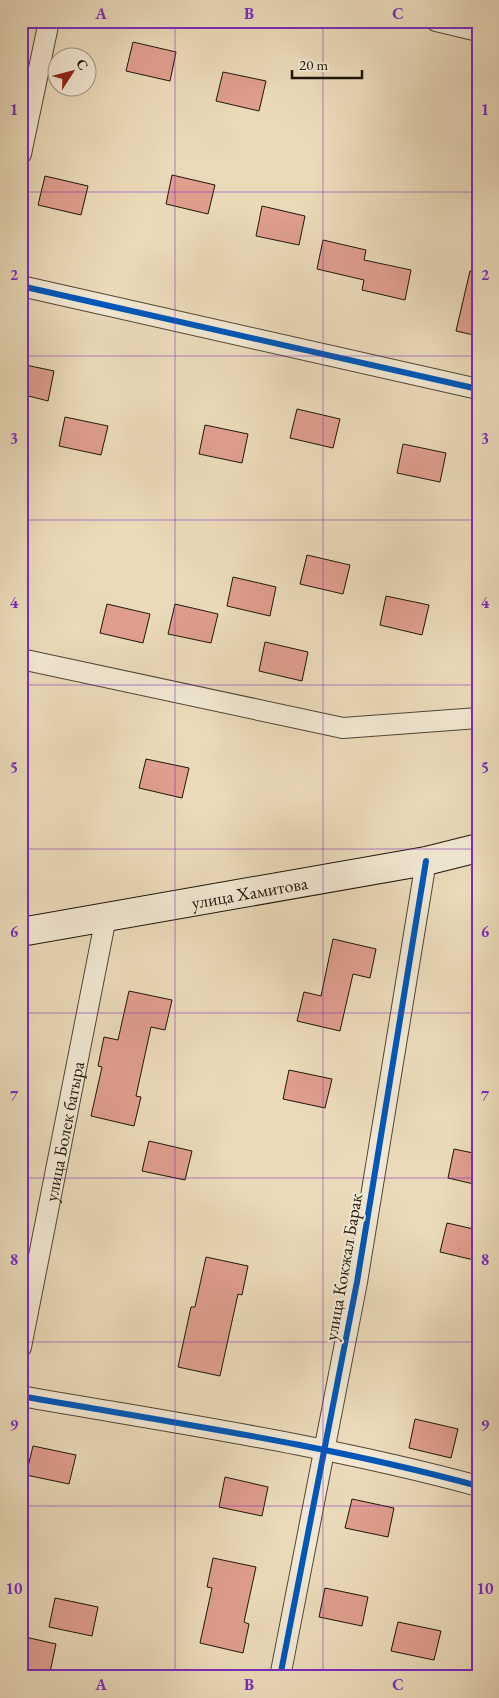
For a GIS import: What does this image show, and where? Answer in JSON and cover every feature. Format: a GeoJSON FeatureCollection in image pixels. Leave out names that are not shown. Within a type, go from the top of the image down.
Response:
{"type":"FeatureCollection","features":[{"type":"Feature","properties":{"kind":"street"},"geometry":{"type":"LineString","coordinates":[[21,154],[49,21]]}},
{"type":"Feature","properties":{"kind":"street"},"geometry":{"type":"LineString","coordinates":[[436,21],[478,31]]}},
{"type":"Feature","properties":{"kind":"street"},"geometry":{"type":"LineString","coordinates":[[21,286],[478,389]]}},
{"type":"Feature","properties":{"kind":"street"},"geometry":{"type":"LineString","coordinates":[[21,659],[343,728],[478,718]]}},
{"type":"Feature","properties":{"kind":"street","name":"улица Хамитова"},"geometry":{"type":"LineString","coordinates":[[21,932],[426,861],[478,848]]}},
{"type":"Feature","properties":{"kind":"street","name":"улица Кокжал Барак"},"geometry":{"type":"LineString","coordinates":[[280,1677],[357,1282],[426,861]]}},
{"type":"Feature","properties":{"kind":"street","name":"улица Болек батыра"},"geometry":{"type":"LineString","coordinates":[[21,1347],[106,917]]}},
{"type":"Feature","properties":{"kind":"street"},"geometry":{"type":"LineString","coordinates":[[21,1396],[325,1450],[421,1471],[478,1486]]}},
{"type":"Feature","properties":{"kind":"building"},"geometry":{"type":"Polygon","coordinates":[[[133,42],[176,52],[170,81],[126,71],[133,42]]]}},
{"type":"Feature","properties":{"kind":"building"},"geometry":{"type":"Polygon","coordinates":[[[223,72],[266,81],[259,111],[216,101],[223,72]]]}},
{"type":"Feature","properties":{"kind":"building"},"geometry":{"type":"Polygon","coordinates":[[[172,175],[215,185],[208,214],[166,204],[172,175]]]}},
{"type":"Feature","properties":{"kind":"building"},"geometry":{"type":"Polygon","coordinates":[[[45,176],[88,186],[81,215],[38,205],[45,176]]]}},
{"type":"Feature","properties":{"kind":"building"},"geometry":{"type":"Polygon","coordinates":[[[262,206],[305,216],[299,245],[256,236],[262,206]]]}},
{"type":"Feature","properties":{"kind":"building"},"geometry":{"type":"Polygon","coordinates":[[[323,240],[366,250],[364,260],[411,270],[405,300],[362,290],[364,280],[317,269],[323,240]]]}},
{"type":"Feature","properties":{"kind":"building"},"geometry":{"type":"Polygon","coordinates":[[[470,271],[478,272],[478,336],[456,331],[470,271]]]}},
{"type":"Feature","properties":{"kind":"building"},"geometry":{"type":"Polygon","coordinates":[[[21,364],[54,371],[48,401],[21,394],[21,364]]]}},
{"type":"Feature","properties":{"kind":"building"},"geometry":{"type":"Polygon","coordinates":[[[297,409],[340,419],[333,448],[290,438],[297,409]]]}},
{"type":"Feature","properties":{"kind":"building"},"geometry":{"type":"Polygon","coordinates":[[[65,417],[108,426],[101,455],[59,446],[65,417]]]}},
{"type":"Feature","properties":{"kind":"building"},"geometry":{"type":"Polygon","coordinates":[[[205,425],[248,434],[242,463],[199,454],[205,425]]]}},
{"type":"Feature","properties":{"kind":"building"},"geometry":{"type":"Polygon","coordinates":[[[403,444],[446,453],[440,482],[397,473],[403,444]]]}},
{"type":"Feature","properties":{"kind":"building"},"geometry":{"type":"Polygon","coordinates":[[[307,555],[350,565],[343,594],[300,584],[307,555]]]}},
{"type":"Feature","properties":{"kind":"building"},"geometry":{"type":"Polygon","coordinates":[[[233,577],[276,587],[270,616],[227,606],[233,577]]]}},
{"type":"Feature","properties":{"kind":"building"},"geometry":{"type":"Polygon","coordinates":[[[386,596],[429,605],[422,635],[380,625],[386,596]]]}},
{"type":"Feature","properties":{"kind":"building"},"geometry":{"type":"Polygon","coordinates":[[[107,604],[150,614],[143,643],[100,633],[107,604]]]}},
{"type":"Feature","properties":{"kind":"building"},"geometry":{"type":"Polygon","coordinates":[[[175,604],[218,614],[211,643],[168,634],[175,604]]]}},
{"type":"Feature","properties":{"kind":"building"},"geometry":{"type":"Polygon","coordinates":[[[265,642],[308,652],[302,681],[259,671],[265,642]]]}},
{"type":"Feature","properties":{"kind":"building"},"geometry":{"type":"Polygon","coordinates":[[[146,759],[189,768],[182,798],[139,788],[146,759]]]}},
{"type":"Feature","properties":{"kind":"building"},"geometry":{"type":"Polygon","coordinates":[[[333,939],[376,949],[370,978],[353,974],[340,1031],[297,1021],[304,992],[321,996],[333,939]]]}},
{"type":"Feature","properties":{"kind":"building"},"geometry":{"type":"Polygon","coordinates":[[[129,991],[172,1000],[165,1030],[151,1027],[136,1096],[141,1097],[134,1126],[91,1116],[102,1067],[98,1066],[104,1037],[118,1040],[129,991]]]}},
{"type":"Feature","properties":{"kind":"building"},"geometry":{"type":"Polygon","coordinates":[[[289,1070],[332,1079],[325,1108],[283,1099],[289,1070]]]}},
{"type":"Feature","properties":{"kind":"building"},"geometry":{"type":"Polygon","coordinates":[[[149,1141],[192,1151],[185,1180],[142,1171],[149,1141]]]}},
{"type":"Feature","properties":{"kind":"building"},"geometry":{"type":"Polygon","coordinates":[[[454,1149],[478,1154],[478,1185],[448,1178],[454,1149]]]}},
{"type":"Feature","properties":{"kind":"building"},"geometry":{"type":"Polygon","coordinates":[[[447,1223],[478,1230],[478,1261],[440,1252],[447,1223]]]}},
{"type":"Feature","properties":{"kind":"building"},"geometry":{"type":"Polygon","coordinates":[[[206,1257],[248,1266],[242,1295],[238,1294],[220,1376],[178,1367],[191,1307],[195,1307],[206,1257]]]}},
{"type":"Feature","properties":{"kind":"building"},"geometry":{"type":"Polygon","coordinates":[[[415,1419],[458,1429],[451,1458],[409,1448],[415,1419]]]}},
{"type":"Feature","properties":{"kind":"building"},"geometry":{"type":"Polygon","coordinates":[[[33,1446],[76,1455],[69,1484],[26,1475],[33,1446]]]}},
{"type":"Feature","properties":{"kind":"building"},"geometry":{"type":"Polygon","coordinates":[[[225,1477],[268,1487],[262,1516],[219,1507],[225,1477]]]}},
{"type":"Feature","properties":{"kind":"building"},"geometry":{"type":"Polygon","coordinates":[[[352,1499],[394,1508],[388,1537],[345,1528],[352,1499]]]}},
{"type":"Feature","properties":{"kind":"building"},"geometry":{"type":"Polygon","coordinates":[[[213,1558],[256,1567],[244,1622],[249,1624],[243,1653],[200,1643],[212,1588],[207,1587],[213,1558]]]}},
{"type":"Feature","properties":{"kind":"building"},"geometry":{"type":"Polygon","coordinates":[[[325,1588],[368,1597],[362,1626],[319,1617],[325,1588]]]}},
{"type":"Feature","properties":{"kind":"building"},"geometry":{"type":"Polygon","coordinates":[[[55,1598],[98,1607],[92,1636],[49,1627],[55,1598]]]}},
{"type":"Feature","properties":{"kind":"building"},"geometry":{"type":"Polygon","coordinates":[[[398,1622],[441,1631],[434,1660],[391,1651],[398,1622]]]}},
{"type":"Feature","properties":{"kind":"building"},"geometry":{"type":"Polygon","coordinates":[[[21,1636],[56,1644],[49,1677],[21,1677],[21,1636]]]}},
{"type":"Feature","properties":{"kind":"cycle path"},"geometry":{"type":"LineString","coordinates":[[21,286],[478,389]]}},
{"type":"Feature","properties":{"kind":"cycle path"},"geometry":{"type":"LineString","coordinates":[[280,1677],[357,1282],[426,861]]}},
{"type":"Feature","properties":{"kind":"cycle path"},"geometry":{"type":"LineString","coordinates":[[21,1396],[365,1458],[478,1486]]}}]}
